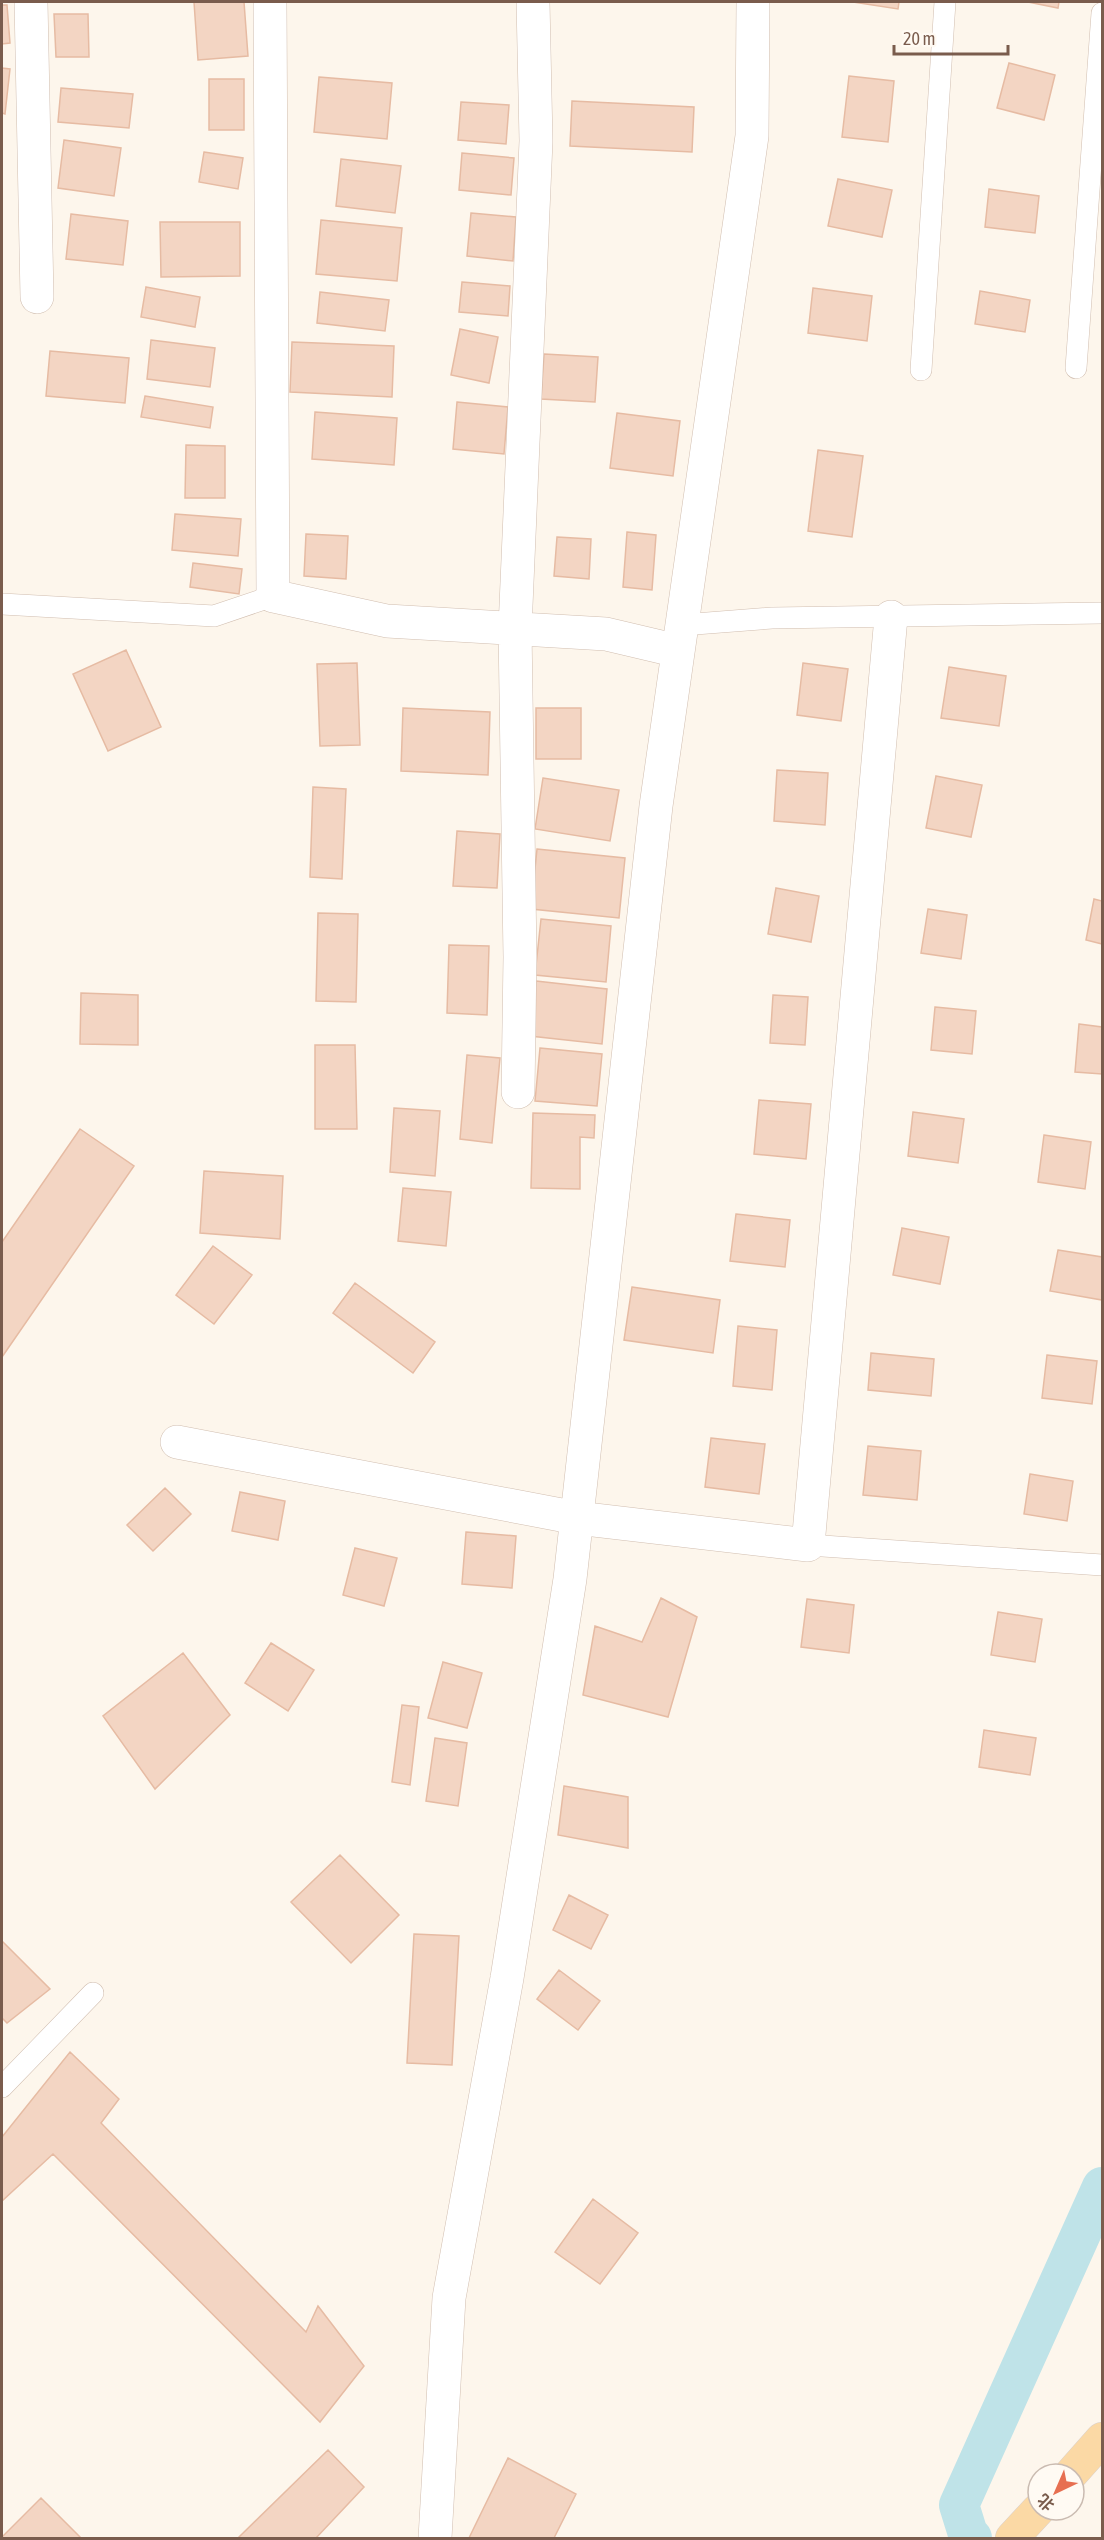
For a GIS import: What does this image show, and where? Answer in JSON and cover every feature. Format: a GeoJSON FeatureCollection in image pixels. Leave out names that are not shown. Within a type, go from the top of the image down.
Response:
{"type":"FeatureCollection","features":[{"type":"Feature","properties":{"kind":"main road"},"geometry":{"type":"LineString","coordinates":[[1082,2462],[1099,2444]]}},
{"type":"Feature","properties":{"kind":"main road"},"geometry":{"type":"LineString","coordinates":[[1012,2538],[1027,2522]]}},
{"type":"Feature","properties":{"kind":"street"},"geometry":{"type":"LineString","coordinates":[[31,2],[37,297]]}},
{"type":"Feature","properties":{"kind":"street"},"geometry":{"type":"LineString","coordinates":[[270,2],[273,596],[387,621],[680,638]]}},
{"type":"Feature","properties":{"kind":"street"},"geometry":{"type":"LineString","coordinates":[[518,1092],[520,957],[515,629],[536,141],[533,2]]}},
{"type":"Feature","properties":{"kind":"street"},"geometry":{"type":"LineString","coordinates":[[435,2538],[449,2298],[507,1978],[570,1580],[656,806],[752,136],[753,2]]}},
{"type":"Feature","properties":{"kind":"street"},"geometry":{"type":"LineString","coordinates":[[177,1442],[577,1518],[808,1545],[891,617]]}},
{"type":"Feature","properties":{"kind":"lane"},"geometry":{"type":"LineString","coordinates":[[921,369],[945,2]]}},
{"type":"Feature","properties":{"kind":"lane"},"geometry":{"type":"LineString","coordinates":[[1076,368],[1102,13]]}},
{"type":"Feature","properties":{"kind":"lane"},"geometry":{"type":"LineString","coordinates":[[2,604],[214,616],[273,596]]}},
{"type":"Feature","properties":{"kind":"lane"},"geometry":{"type":"LineString","coordinates":[[680,638],[772,618],[1102,613]]}},
{"type":"Feature","properties":{"kind":"lane"},"geometry":{"type":"LineString","coordinates":[[808,1545],[1102,1565]]}},
{"type":"Feature","properties":{"kind":"lane"},"geometry":{"type":"LineString","coordinates":[[2,2087],[93,1993]]}},
{"type":"Feature","properties":{"kind":"building"},"geometry":{"type":"Polygon","coordinates":[[[194,2],[244,2],[248,56],[198,60],[194,2]]]}},
{"type":"Feature","properties":{"kind":"building"},"geometry":{"type":"Polygon","coordinates":[[[853,2],[899,2],[898,9],[853,2]]]}},
{"type":"Feature","properties":{"kind":"building"},"geometry":{"type":"Polygon","coordinates":[[[1028,2],[1059,2],[1058,8],[1028,2]]]}},
{"type":"Feature","properties":{"kind":"building"},"geometry":{"type":"Polygon","coordinates":[[[2,5],[7,5],[10,43],[2,44],[2,5]]]}},
{"type":"Feature","properties":{"kind":"building"},"geometry":{"type":"Polygon","coordinates":[[[54,14],[88,14],[89,57],[56,57],[54,14]]]}},
{"type":"Feature","properties":{"kind":"building"},"geometry":{"type":"Polygon","coordinates":[[[1009,63],[1055,75],[1044,120],[997,108],[1009,63]]]}},
{"type":"Feature","properties":{"kind":"building"},"geometry":{"type":"Polygon","coordinates":[[[2,68],[10,69],[5,114],[2,113],[2,68]]]}},
{"type":"Feature","properties":{"kind":"building"},"geometry":{"type":"Polygon","coordinates":[[[849,76],[894,81],[888,142],[842,137],[849,76]]]}},
{"type":"Feature","properties":{"kind":"building"},"geometry":{"type":"Polygon","coordinates":[[[319,77],[392,83],[387,139],[314,132],[319,77]]]}},
{"type":"Feature","properties":{"kind":"building"},"geometry":{"type":"Polygon","coordinates":[[[209,79],[244,79],[244,130],[209,130],[209,79]]]}},
{"type":"Feature","properties":{"kind":"building"},"geometry":{"type":"Polygon","coordinates":[[[61,88],[133,94],[129,128],[58,122],[61,88]]]}},
{"type":"Feature","properties":{"kind":"building"},"geometry":{"type":"Polygon","coordinates":[[[572,101],[694,107],[692,152],[570,146],[572,101]]]}},
{"type":"Feature","properties":{"kind":"building"},"geometry":{"type":"Polygon","coordinates":[[[461,102],[509,105],[506,144],[458,140],[461,102]]]}},
{"type":"Feature","properties":{"kind":"building"},"geometry":{"type":"Polygon","coordinates":[[[64,140],[121,148],[114,196],[58,188],[64,140]]]}},
{"type":"Feature","properties":{"kind":"building"},"geometry":{"type":"Polygon","coordinates":[[[204,152],[243,158],[238,189],[199,182],[204,152]]]}},
{"type":"Feature","properties":{"kind":"building"},"geometry":{"type":"Polygon","coordinates":[[[462,153],[514,158],[511,195],[459,190],[462,153]]]}},
{"type":"Feature","properties":{"kind":"building"},"geometry":{"type":"Polygon","coordinates":[[[341,159],[401,166],[395,213],[336,206],[341,159]]]}},
{"type":"Feature","properties":{"kind":"building"},"geometry":{"type":"Polygon","coordinates":[[[838,179],[892,190],[882,237],[828,226],[838,179]]]}},
{"type":"Feature","properties":{"kind":"building"},"geometry":{"type":"Polygon","coordinates":[[[989,189],[1039,196],[1035,233],[985,227],[989,189]]]}},
{"type":"Feature","properties":{"kind":"building"},"geometry":{"type":"Polygon","coordinates":[[[471,213],[516,217],[513,261],[467,256],[471,213]]]}},
{"type":"Feature","properties":{"kind":"building"},"geometry":{"type":"Polygon","coordinates":[[[71,214],[128,221],[123,265],[66,259],[71,214]]]}},
{"type":"Feature","properties":{"kind":"building"},"geometry":{"type":"Polygon","coordinates":[[[321,220],[402,228],[397,281],[316,274],[321,220]]]}},
{"type":"Feature","properties":{"kind":"building"},"geometry":{"type":"Polygon","coordinates":[[[160,222],[240,222],[240,276],[161,277],[160,222]]]}},
{"type":"Feature","properties":{"kind":"building"},"geometry":{"type":"Polygon","coordinates":[[[462,282],[510,286],[508,316],[459,312],[462,282]]]}},
{"type":"Feature","properties":{"kind":"building"},"geometry":{"type":"Polygon","coordinates":[[[146,287],[200,297],[195,327],[141,317],[146,287]]]}},
{"type":"Feature","properties":{"kind":"building"},"geometry":{"type":"Polygon","coordinates":[[[813,288],[872,296],[867,341],[808,333],[813,288]]]}},
{"type":"Feature","properties":{"kind":"building"},"geometry":{"type":"Polygon","coordinates":[[[980,291],[1030,300],[1025,332],[975,324],[980,291]]]}},
{"type":"Feature","properties":{"kind":"building"},"geometry":{"type":"Polygon","coordinates":[[[320,292],[389,300],[385,331],[317,323],[320,292]]]}},
{"type":"Feature","properties":{"kind":"building"},"geometry":{"type":"Polygon","coordinates":[[[460,329],[498,337],[489,383],[451,375],[460,329]]]}},
{"type":"Feature","properties":{"kind":"building"},"geometry":{"type":"Polygon","coordinates":[[[151,340],[215,348],[210,387],[147,379],[151,340]]]}},
{"type":"Feature","properties":{"kind":"building"},"geometry":{"type":"Polygon","coordinates":[[[292,342],[394,346],[392,397],[290,392],[292,342]]]}},
{"type":"Feature","properties":{"kind":"building"},"geometry":{"type":"Polygon","coordinates":[[[50,351],[129,358],[125,403],[46,396],[50,351]]]}},
{"type":"Feature","properties":{"kind":"building"},"geometry":{"type":"Polygon","coordinates":[[[544,354],[598,357],[595,402],[541,399],[544,354]]]}},
{"type":"Feature","properties":{"kind":"building"},"geometry":{"type":"Polygon","coordinates":[[[145,396],[213,407],[210,428],[141,417],[145,396]]]}},
{"type":"Feature","properties":{"kind":"building"},"geometry":{"type":"Polygon","coordinates":[[[457,402],[508,407],[504,454],[453,449],[457,402]]]}},
{"type":"Feature","properties":{"kind":"building"},"geometry":{"type":"Polygon","coordinates":[[[315,412],[397,418],[394,465],[312,459],[315,412]]]}},
{"type":"Feature","properties":{"kind":"building"},"geometry":{"type":"Polygon","coordinates":[[[617,413],[680,421],[673,476],[610,468],[617,413]]]}},
{"type":"Feature","properties":{"kind":"building"},"geometry":{"type":"Polygon","coordinates":[[[186,445],[225,446],[225,498],[185,498],[186,445]]]}},
{"type":"Feature","properties":{"kind":"building"},"geometry":{"type":"Polygon","coordinates":[[[818,450],[863,456],[852,537],[808,531],[818,450]]]}},
{"type":"Feature","properties":{"kind":"building"},"geometry":{"type":"Polygon","coordinates":[[[175,514],[241,519],[238,556],[172,550],[175,514]]]}},
{"type":"Feature","properties":{"kind":"building"},"geometry":{"type":"Polygon","coordinates":[[[627,532],[656,535],[652,590],[623,587],[627,532]]]}},
{"type":"Feature","properties":{"kind":"building"},"geometry":{"type":"Polygon","coordinates":[[[306,534],[348,536],[346,579],[304,576],[306,534]]]}},
{"type":"Feature","properties":{"kind":"building"},"geometry":{"type":"Polygon","coordinates":[[[557,537],[591,539],[589,579],[554,576],[557,537]]]}},
{"type":"Feature","properties":{"kind":"building"},"geometry":{"type":"Polygon","coordinates":[[[193,563],[242,569],[239,594],[190,587],[193,563]]]}},
{"type":"Feature","properties":{"kind":"building"},"geometry":{"type":"Polygon","coordinates":[[[126,650],[161,727],[108,751],[73,674],[126,650]]]}},
{"type":"Feature","properties":{"kind":"building"},"geometry":{"type":"Polygon","coordinates":[[[357,663],[360,745],[320,746],[317,664],[357,663]]]}},
{"type":"Feature","properties":{"kind":"building"},"geometry":{"type":"Polygon","coordinates":[[[803,663],[848,669],[841,721],[797,715],[803,663]]]}},
{"type":"Feature","properties":{"kind":"building"},"geometry":{"type":"Polygon","coordinates":[[[949,667],[1006,676],[999,726],[941,718],[949,667]]]}},
{"type":"Feature","properties":{"kind":"building"},"geometry":{"type":"Polygon","coordinates":[[[403,708],[490,712],[488,775],[401,771],[403,708]]]}},
{"type":"Feature","properties":{"kind":"building"},"geometry":{"type":"Polygon","coordinates":[[[536,708],[581,708],[581,759],[536,759],[536,708]]]}},
{"type":"Feature","properties":{"kind":"building"},"geometry":{"type":"Polygon","coordinates":[[[777,770],[828,773],[825,825],[774,821],[777,770]]]}},
{"type":"Feature","properties":{"kind":"building"},"geometry":{"type":"Polygon","coordinates":[[[936,776],[982,785],[971,837],[926,828],[936,776]]]}},
{"type":"Feature","properties":{"kind":"building"},"geometry":{"type":"Polygon","coordinates":[[[543,778],[619,790],[610,841],[535,829],[543,778]]]}},
{"type":"Feature","properties":{"kind":"building"},"geometry":{"type":"Polygon","coordinates":[[[313,787],[346,789],[342,879],[310,877],[313,787]]]}},
{"type":"Feature","properties":{"kind":"building"},"geometry":{"type":"Polygon","coordinates":[[[457,831],[500,834],[497,888],[453,886],[457,831]]]}},
{"type":"Feature","properties":{"kind":"building"},"geometry":{"type":"Polygon","coordinates":[[[537,849],[625,858],[619,918],[531,909],[537,849]]]}},
{"type":"Feature","properties":{"kind":"building"},"geometry":{"type":"Polygon","coordinates":[[[776,888],[819,896],[811,942],[768,934],[776,888]]]}},
{"type":"Feature","properties":{"kind":"building"},"geometry":{"type":"Polygon","coordinates":[[[1094,899],[1102,901],[1102,944],[1086,940],[1094,899]]]}},
{"type":"Feature","properties":{"kind":"building"},"geometry":{"type":"Polygon","coordinates":[[[928,909],[967,915],[961,959],[921,953],[928,909]]]}},
{"type":"Feature","properties":{"kind":"building"},"geometry":{"type":"Polygon","coordinates":[[[318,913],[358,914],[356,1002],[316,1001],[318,913]]]}},
{"type":"Feature","properties":{"kind":"building"},"geometry":{"type":"Polygon","coordinates":[[[541,919],[611,926],[606,982],[535,975],[541,919]]]}},
{"type":"Feature","properties":{"kind":"building"},"geometry":{"type":"Polygon","coordinates":[[[449,945],[489,946],[487,1015],[447,1013],[449,945]]]}},
{"type":"Feature","properties":{"kind":"building"},"geometry":{"type":"Polygon","coordinates":[[[536,981],[607,989],[602,1044],[530,1036],[536,981]]]}},
{"type":"Feature","properties":{"kind":"building"},"geometry":{"type":"Polygon","coordinates":[[[81,993],[138,995],[138,1045],[80,1044],[81,993]]]}},
{"type":"Feature","properties":{"kind":"building"},"geometry":{"type":"Polygon","coordinates":[[[773,995],[808,997],[805,1045],[770,1043],[773,995]]]}},
{"type":"Feature","properties":{"kind":"building"},"geometry":{"type":"Polygon","coordinates":[[[935,1007],[976,1011],[972,1054],[931,1050],[935,1007]]]}},
{"type":"Feature","properties":{"kind":"building"},"geometry":{"type":"Polygon","coordinates":[[[1079,1024],[1102,1027],[1102,1074],[1075,1072],[1079,1024]]]}},
{"type":"Feature","properties":{"kind":"building"},"geometry":{"type":"Polygon","coordinates":[[[315,1045],[355,1045],[357,1129],[315,1129],[315,1045]]]}},
{"type":"Feature","properties":{"kind":"building"},"geometry":{"type":"Polygon","coordinates":[[[540,1048],[602,1054],[597,1106],[535,1101],[540,1048]]]}},
{"type":"Feature","properties":{"kind":"building"},"geometry":{"type":"Polygon","coordinates":[[[467,1055],[500,1058],[492,1143],[460,1139],[467,1055]]]}},
{"type":"Feature","properties":{"kind":"building"},"geometry":{"type":"Polygon","coordinates":[[[759,1100],[811,1104],[806,1159],[754,1154],[759,1100]]]}},
{"type":"Feature","properties":{"kind":"building"},"geometry":{"type":"Polygon","coordinates":[[[394,1108],[440,1111],[435,1176],[390,1172],[394,1108]]]}},
{"type":"Feature","properties":{"kind":"building"},"geometry":{"type":"Polygon","coordinates":[[[913,1112],[964,1119],[958,1163],[908,1156],[913,1112]]]}},
{"type":"Feature","properties":{"kind":"building"},"geometry":{"type":"Polygon","coordinates":[[[533,1113],[595,1115],[594,1138],[580,1137],[580,1189],[531,1188],[533,1113]]]}},
{"type":"Feature","properties":{"kind":"building"},"geometry":{"type":"Polygon","coordinates":[[[80,1129],[134,1166],[2,1357],[2,1242],[80,1129]]]}},
{"type":"Feature","properties":{"kind":"building"},"geometry":{"type":"Polygon","coordinates":[[[1044,1135],[1091,1142],[1085,1189],[1038,1182],[1044,1135]]]}},
{"type":"Feature","properties":{"kind":"building"},"geometry":{"type":"Polygon","coordinates":[[[204,1171],[283,1176],[280,1239],[200,1233],[204,1171]]]}},
{"type":"Feature","properties":{"kind":"building"},"geometry":{"type":"Polygon","coordinates":[[[403,1188],[451,1192],[446,1246],[398,1241],[403,1188]]]}},
{"type":"Feature","properties":{"kind":"building"},"geometry":{"type":"Polygon","coordinates":[[[736,1214],[790,1220],[785,1267],[730,1261],[736,1214]]]}},
{"type":"Feature","properties":{"kind":"building"},"geometry":{"type":"Polygon","coordinates":[[[902,1228],[949,1237],[940,1284],[893,1275],[902,1228]]]}},
{"type":"Feature","properties":{"kind":"building"},"geometry":{"type":"Polygon","coordinates":[[[213,1246],[252,1275],[214,1324],[176,1295],[213,1246]]]}},
{"type":"Feature","properties":{"kind":"building"},"geometry":{"type":"Polygon","coordinates":[[[1058,1250],[1102,1257],[1102,1300],[1050,1291],[1058,1250]]]}},
{"type":"Feature","properties":{"kind":"building"},"geometry":{"type":"Polygon","coordinates":[[[355,1283],[435,1342],[413,1373],[333,1313],[355,1283]]]}},
{"type":"Feature","properties":{"kind":"building"},"geometry":{"type":"Polygon","coordinates":[[[632,1287],[720,1300],[713,1353],[624,1340],[632,1287]]]}},
{"type":"Feature","properties":{"kind":"building"},"geometry":{"type":"Polygon","coordinates":[[[738,1326],[777,1330],[772,1390],[733,1386],[738,1326]]]}},
{"type":"Feature","properties":{"kind":"building"},"geometry":{"type":"Polygon","coordinates":[[[871,1353],[934,1359],[931,1396],[868,1390],[871,1353]]]}},
{"type":"Feature","properties":{"kind":"building"},"geometry":{"type":"Polygon","coordinates":[[[1047,1355],[1097,1361],[1092,1404],[1042,1398],[1047,1355]]]}},
{"type":"Feature","properties":{"kind":"building"},"geometry":{"type":"Polygon","coordinates":[[[711,1438],[765,1444],[759,1494],[705,1487],[711,1438]]]}},
{"type":"Feature","properties":{"kind":"building"},"geometry":{"type":"Polygon","coordinates":[[[868,1446],[921,1451],[917,1500],[863,1495],[868,1446]]]}},
{"type":"Feature","properties":{"kind":"building"},"geometry":{"type":"Polygon","coordinates":[[[1030,1474],[1073,1481],[1067,1521],[1024,1514],[1030,1474]]]}},
{"type":"Feature","properties":{"kind":"building"},"geometry":{"type":"Polygon","coordinates":[[[165,1488],[191,1514],[153,1551],[127,1525],[165,1488]]]}},
{"type":"Feature","properties":{"kind":"building"},"geometry":{"type":"Polygon","coordinates":[[[240,1492],[285,1501],[278,1540],[232,1531],[240,1492]]]}},
{"type":"Feature","properties":{"kind":"building"},"geometry":{"type":"Polygon","coordinates":[[[466,1532],[516,1536],[512,1588],[462,1584],[466,1532]]]}},
{"type":"Feature","properties":{"kind":"building"},"geometry":{"type":"Polygon","coordinates":[[[355,1548],[397,1558],[384,1606],[343,1595],[355,1548]]]}},
{"type":"Feature","properties":{"kind":"building"},"geometry":{"type":"Polygon","coordinates":[[[661,1598],[697,1617],[668,1717],[583,1695],[595,1626],[642,1642],[661,1598]]]}},
{"type":"Feature","properties":{"kind":"building"},"geometry":{"type":"Polygon","coordinates":[[[807,1599],[854,1605],[849,1653],[801,1647],[807,1599]]]}},
{"type":"Feature","properties":{"kind":"building"},"geometry":{"type":"Polygon","coordinates":[[[998,1612],[1042,1619],[1035,1662],[991,1655],[998,1612]]]}},
{"type":"Feature","properties":{"kind":"building"},"geometry":{"type":"Polygon","coordinates":[[[271,1643],[314,1670],[288,1711],[245,1683],[271,1643]]]}},
{"type":"Feature","properties":{"kind":"building"},"geometry":{"type":"Polygon","coordinates":[[[183,1653],[230,1715],[155,1789],[103,1716],[183,1653]]]}},
{"type":"Feature","properties":{"kind":"building"},"geometry":{"type":"Polygon","coordinates":[[[443,1662],[482,1673],[467,1728],[428,1718],[443,1662]]]}},
{"type":"Feature","properties":{"kind":"building"},"geometry":{"type":"Polygon","coordinates":[[[402,1705],[419,1707],[410,1785],[392,1782],[402,1705]]]}},
{"type":"Feature","properties":{"kind":"building"},"geometry":{"type":"Polygon","coordinates":[[[984,1730],[1036,1738],[1030,1775],[979,1767],[984,1730]]]}},
{"type":"Feature","properties":{"kind":"building"},"geometry":{"type":"Polygon","coordinates":[[[435,1738],[467,1743],[458,1806],[426,1801],[435,1738]]]}},
{"type":"Feature","properties":{"kind":"building"},"geometry":{"type":"Polygon","coordinates":[[[564,1786],[628,1797],[628,1848],[558,1835],[564,1786]]]}},
{"type":"Feature","properties":{"kind":"building"},"geometry":{"type":"Polygon","coordinates":[[[340,1855],[399,1915],[351,1963],[291,1902],[340,1855]]]}},
{"type":"Feature","properties":{"kind":"building"},"geometry":{"type":"Polygon","coordinates":[[[569,1895],[608,1915],[591,1949],[553,1930],[569,1895]]]}},
{"type":"Feature","properties":{"kind":"building"},"geometry":{"type":"Polygon","coordinates":[[[414,1934],[459,1936],[452,2065],[407,2063],[414,1934]]]}},
{"type":"Feature","properties":{"kind":"building"},"geometry":{"type":"Polygon","coordinates":[[[2,1941],[50,1989],[7,2023],[2,2018],[2,1941]]]}},
{"type":"Feature","properties":{"kind":"building"},"geometry":{"type":"Polygon","coordinates":[[[559,1970],[600,2001],[578,2030],[537,1999],[559,1970]]]}},
{"type":"Feature","properties":{"kind":"building"},"geometry":{"type":"Polygon","coordinates":[[[70,2052],[119,2099],[101,2123],[306,2332],[318,2306],[364,2366],[320,2422],[53,2154],[2,2201],[2,2137],[70,2052]]]}},
{"type":"Feature","properties":{"kind":"building"},"geometry":{"type":"Polygon","coordinates":[[[593,2199],[638,2233],[600,2284],[555,2252],[593,2199]]]}},
{"type":"Feature","properties":{"kind":"building"},"geometry":{"type":"Polygon","coordinates":[[[328,2450],[364,2487],[316,2538],[238,2538],[328,2450]]]}},
{"type":"Feature","properties":{"kind":"building"},"geometry":{"type":"Polygon","coordinates":[[[508,2458],[576,2494],[554,2538],[469,2538],[508,2458]]]}},
{"type":"Feature","properties":{"kind":"building"},"geometry":{"type":"Polygon","coordinates":[[[41,2498],[81,2538],[2,2538],[41,2498]]]}},
{"type":"Feature","properties":{"kind":"waterway"},"geometry":{"type":"LineString","coordinates":[[972,2538],[968,2534],[959,2505],[1102,2187]]}}]}
